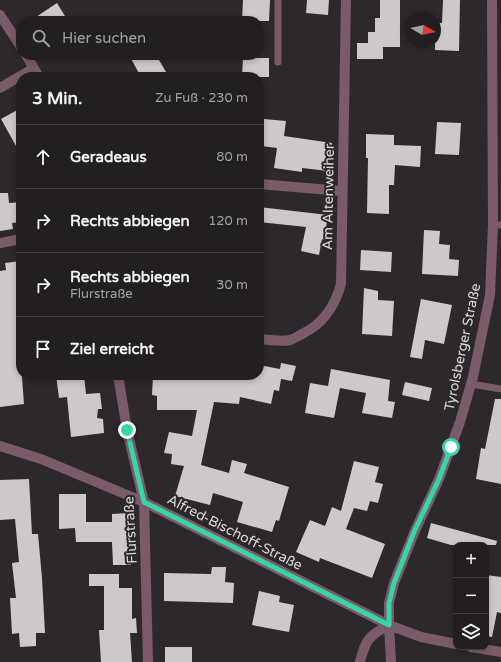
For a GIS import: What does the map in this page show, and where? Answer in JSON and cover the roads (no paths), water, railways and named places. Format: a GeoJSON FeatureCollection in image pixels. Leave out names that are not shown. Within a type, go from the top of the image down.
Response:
{"type":"FeatureCollection","features":[{"type":"Feature","properties":{"kind":"street","name":"Am Altenweiher"},"geometry":{"type":"LineString","coordinates":[[264,340],[291,340],[320,322],[330,310],[337,298],[341,284],[346,0]]}},
{"type":"Feature","properties":{"kind":"street","name":"Tyrolsberger Straße"},"geometry":{"type":"LineString","coordinates":[[391,662],[389,603],[394,583],[414,532],[439,479],[451,447],[471,384],[490,295],[497,225],[492,0]]}},
{"type":"Feature","properties":{"kind":"street"},"geometry":{"type":"LineString","coordinates":[[0,14],[16,39]]}},
{"type":"Feature","properties":{"kind":"street"},"geometry":{"type":"LineString","coordinates":[[29,60],[36,72]]}},
{"type":"Feature","properties":{"kind":"street"},"geometry":{"type":"LineString","coordinates":[[27,72],[34,68]]}},
{"type":"Feature","properties":{"kind":"street"},"geometry":{"type":"LineString","coordinates":[[0,88],[16,79]]}},
{"type":"Feature","properties":{"kind":"street"},"geometry":{"type":"LineString","coordinates":[[264,184],[342,190]]}},
{"type":"Feature","properties":{"kind":"street"},"geometry":{"type":"LineString","coordinates":[[0,244],[16,240]]}},
{"type":"Feature","properties":{"kind":"street","name":"Flurstraße"},"geometry":{"type":"LineString","coordinates":[[119,380],[127,430],[144,502],[148,662]]}},
{"type":"Feature","properties":{"kind":"street","name":"Alfred-Bischoff-Straße"},"geometry":{"type":"LineString","coordinates":[[0,446],[41,459],[144,502],[389,625],[421,637],[453,643]]}},
{"type":"Feature","properties":{"kind":"street"},"geometry":{"type":"LineString","coordinates":[[360,662],[364,647],[369,638],[376,631],[389,625]]}},
{"type":"Feature","properties":{"kind":"street"},"geometry":{"type":"LineString","coordinates":[[489,650],[501,652]]}},
{"type":"Feature","properties":{"kind":"lane"},"geometry":{"type":"LineString","coordinates":[[278,0],[278,62]]}},
{"type":"Feature","properties":{"kind":"lane"},"geometry":{"type":"LineString","coordinates":[[471,384],[501,389]]}}]}
